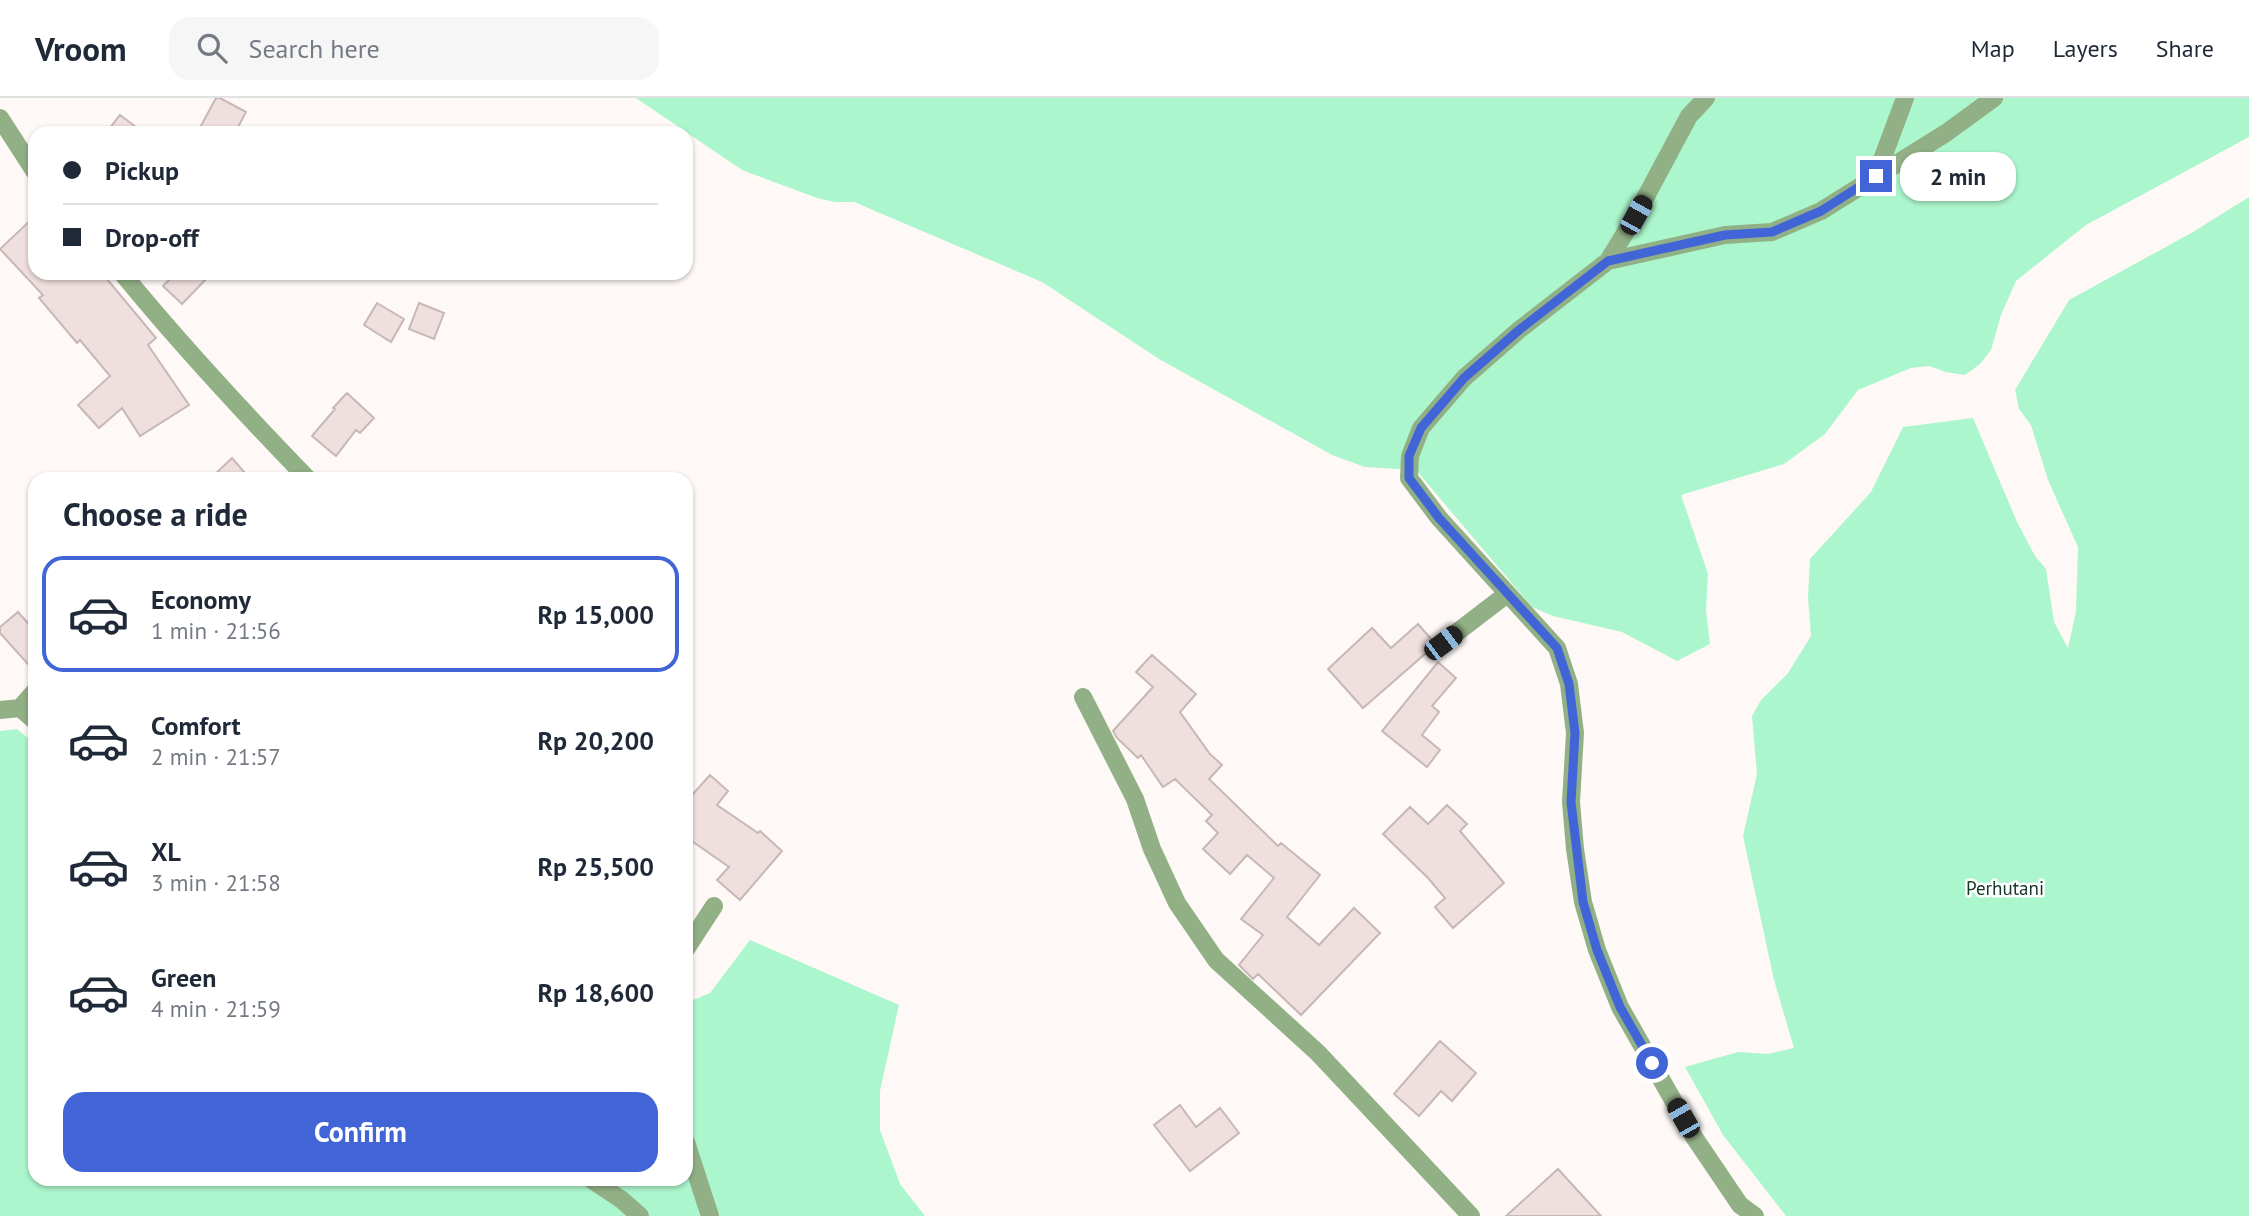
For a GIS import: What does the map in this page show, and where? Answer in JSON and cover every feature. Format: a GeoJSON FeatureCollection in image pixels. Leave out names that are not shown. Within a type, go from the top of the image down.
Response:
{"type":"FeatureCollection","features":[{"type":"Feature","properties":{"kind":"street"},"geometry":{"type":"LineString","coordinates":[[1706,98],[1689,116],[1608,261],[1519,330],[1464,378],[1421,428],[1409,456],[1409,478],[1439,518],[1557,648],[1569,684],[1575,733],[1571,802],[1575,849],[1583,902],[1597,950],[1620,1007],[1735,1211],[1755,1216]]}},
{"type":"Feature","properties":{"kind":"street"},"geometry":{"type":"LineString","coordinates":[[1876,176],[1905,98]]}},
{"type":"Feature","properties":{"kind":"street"},"geometry":{"type":"LineString","coordinates":[[1608,261],[1725,235],[1772,232],[1821,211],[1946,134],[1994,98]]}},
{"type":"Feature","properties":{"kind":"street"},"geometry":{"type":"LineString","coordinates":[[0,118],[28,161]]}},
{"type":"Feature","properties":{"kind":"street"},"geometry":{"type":"LineString","coordinates":[[128,280],[197,361],[301,472]]}},
{"type":"Feature","properties":{"kind":"street"},"geometry":{"type":"LineString","coordinates":[[1443,643],[1507,594]]}},
{"type":"Feature","properties":{"kind":"street"},"geometry":{"type":"LineString","coordinates":[[1083,697],[1135,799],[1177,903],[1216,960],[1318,1054],[1471,1216]]}},
{"type":"Feature","properties":{"kind":"street"},"geometry":{"type":"LineString","coordinates":[[0,710],[20,708],[28,699]]}},
{"type":"Feature","properties":{"kind":"street"},"geometry":{"type":"LineString","coordinates":[[20,708],[28,715]]}},
{"type":"Feature","properties":{"kind":"street"},"geometry":{"type":"LineString","coordinates":[[693,938],[714,906]]}},
{"type":"Feature","properties":{"kind":"street"},"geometry":{"type":"LineString","coordinates":[[693,1164],[710,1216]]}},
{"type":"Feature","properties":{"kind":"street"},"geometry":{"type":"LineString","coordinates":[[601,1186],[640,1216]]}},
{"type":"Feature","properties":{"kind":"green space"},"geometry":{"type":"Polygon","coordinates":[[[636,98],[2249,98],[2249,137],[2086,225],[2016,281],[2001,315],[1991,350],[1980,364],[1965,375],[1929,366],[1911,368],[1858,390],[1825,434],[1784,464],[1681,495],[1708,574],[1706,610],[1710,644],[1677,661],[1622,632],[1553,616],[1532,607],[1416,470],[1365,467],[1332,455],[1159,359],[1042,282],[854,202],[817,198],[742,170],[693,137],[693,126],[677,126],[636,98]]]}},
{"type":"Feature","properties":{"kind":"green space","name":"Perhutani"},"geometry":{"type":"Polygon","coordinates":[[[2249,197],[2249,1216],[1786,1216],[1723,1135],[1685,1067],[1738,1052],[1768,1054],[1794,1048],[1774,980],[1743,836],[1757,774],[1752,716],[1761,700],[1788,673],[1811,636],[1808,597],[1810,559],[1871,492],[1903,427],[1973,418],[2017,522],[2035,556],[2046,569],[2054,622],[2068,648],[2076,611],[2078,547],[2048,480],[2031,425],[2019,409],[2015,390],[2069,300],[2193,232],[2249,197]]]}},
{"type":"Feature","properties":{"kind":"green space"},"geometry":{"type":"Polygon","coordinates":[[[17,729],[28,738],[28,1186],[693,1186],[693,1000],[710,993],[750,940],[899,1005],[880,1091],[880,1130],[900,1184],[925,1216],[0,1216],[0,731],[17,729]]]}},
{"type":"Feature","properties":{"kind":"building"},"geometry":{"type":"Polygon","coordinates":[[[216,98],[246,112],[239,126],[201,126],[216,98]]]}},
{"type":"Feature","properties":{"kind":"building"},"geometry":{"type":"Polygon","coordinates":[[[120,115],[135,126],[111,126],[120,115]]]}},
{"type":"Feature","properties":{"kind":"building"},"geometry":{"type":"Polygon","coordinates":[[[28,223],[28,279],[0,249],[28,223]]]}},
{"type":"Feature","properties":{"kind":"building"},"geometry":{"type":"Polygon","coordinates":[[[29,280],[108,280],[156,338],[148,345],[189,405],[140,436],[122,408],[99,428],[78,405],[110,376],[80,340],[77,343],[39,298],[43,295],[29,280]]]}},
{"type":"Feature","properties":{"kind":"building"},"geometry":{"type":"Polygon","coordinates":[[[169,280],[205,280],[182,304],[163,286],[169,280]]]}},
{"type":"Feature","properties":{"kind":"building"},"geometry":{"type":"Polygon","coordinates":[[[377,303],[404,319],[391,342],[364,325],[377,303]]]}},
{"type":"Feature","properties":{"kind":"building"},"geometry":{"type":"Polygon","coordinates":[[[419,303],[444,313],[434,339],[409,329],[419,303]]]}},
{"type":"Feature","properties":{"kind":"building"},"geometry":{"type":"Polygon","coordinates":[[[347,393],[374,418],[360,433],[356,430],[336,456],[312,436],[347,393]]]}},
{"type":"Feature","properties":{"kind":"building"},"geometry":{"type":"Polygon","coordinates":[[[232,458],[244,472],[217,472],[232,458]]]}},
{"type":"Feature","properties":{"kind":"building"},"geometry":{"type":"Polygon","coordinates":[[[18,612],[28,623],[28,664],[0,633],[0,627],[18,612]]]}},
{"type":"Feature","properties":{"kind":"building"},"geometry":{"type":"Polygon","coordinates":[[[1418,624],[1432,640],[1433,647],[1363,708],[1328,669],[1372,628],[1391,648],[1418,624]]]}},
{"type":"Feature","properties":{"kind":"building"},"geometry":{"type":"Polygon","coordinates":[[[1152,655],[1196,694],[1180,712],[1210,754],[1222,765],[1209,779],[1278,846],[1281,843],[1320,875],[1287,917],[1319,945],[1354,908],[1380,933],[1301,1015],[1258,974],[1253,979],[1239,965],[1263,935],[1241,919],[1274,878],[1247,855],[1230,874],[1203,849],[1218,833],[1206,821],[1212,815],[1175,779],[1163,787],[1141,755],[1138,758],[1113,731],[1153,687],[1136,672],[1152,655]]]}},
{"type":"Feature","properties":{"kind":"building"},"geometry":{"type":"Polygon","coordinates":[[[1438,662],[1456,678],[1432,706],[1439,712],[1422,735],[1440,750],[1427,767],[1382,731],[1438,662]]]}},
{"type":"Feature","properties":{"kind":"building"},"geometry":{"type":"Polygon","coordinates":[[[710,775],[728,791],[717,805],[758,833],[760,831],[782,851],[740,900],[717,880],[729,867],[693,842],[693,794],[710,775]]]}},
{"type":"Feature","properties":{"kind":"building"},"geometry":{"type":"Polygon","coordinates":[[[1447,805],[1467,824],[1460,831],[1504,883],[1453,928],[1435,907],[1445,898],[1383,834],[1410,807],[1428,824],[1447,805]]]}},
{"type":"Feature","properties":{"kind":"building"},"geometry":{"type":"Polygon","coordinates":[[[1440,1041],[1476,1073],[1452,1101],[1441,1091],[1419,1116],[1394,1094],[1440,1041]]]}},
{"type":"Feature","properties":{"kind":"building"},"geometry":{"type":"Polygon","coordinates":[[[1180,1105],[1196,1127],[1220,1108],[1239,1133],[1190,1171],[1154,1125],[1180,1105]]]}},
{"type":"Feature","properties":{"kind":"building"},"geometry":{"type":"Polygon","coordinates":[[[1558,1169],[1601,1216],[1506,1216],[1558,1169]]]}},
{"type":"Feature","properties":{"kind":"route"},"geometry":{"type":"LineString","coordinates":[[1652,1063],[1620,1007],[1597,950],[1583,902],[1571,802],[1575,733],[1569,684],[1557,648],[1439,518],[1409,478],[1409,456],[1421,428],[1464,378],[1519,330],[1608,261],[1725,235],[1772,232],[1821,211],[1876,176]]}}]}
